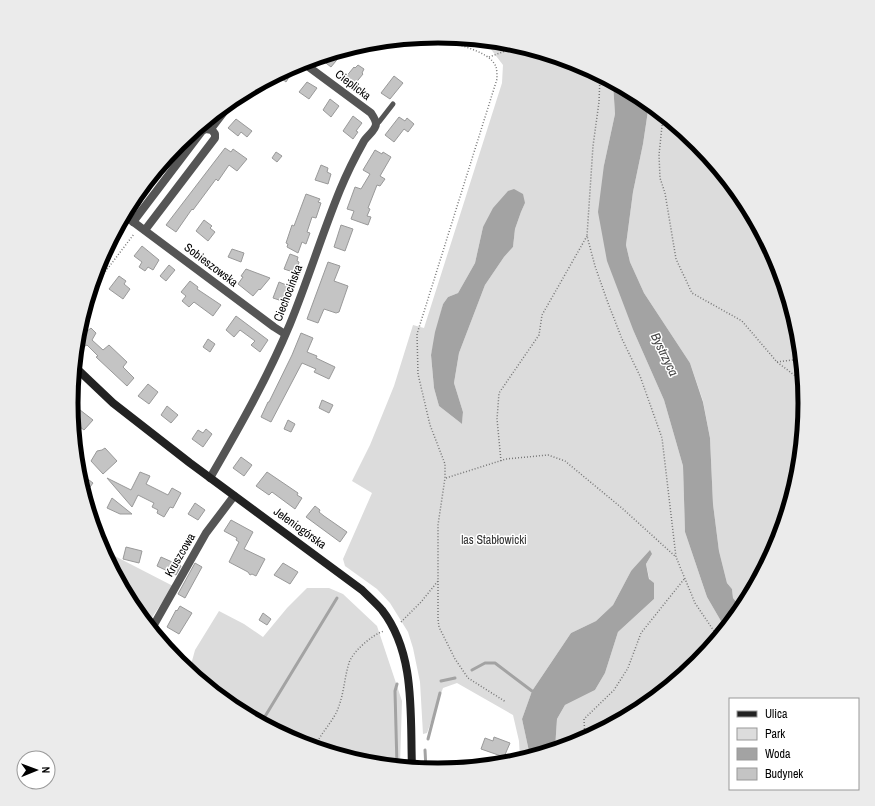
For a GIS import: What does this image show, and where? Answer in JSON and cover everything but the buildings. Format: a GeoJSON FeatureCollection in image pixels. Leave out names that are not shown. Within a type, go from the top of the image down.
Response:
{"type":"FeatureCollection","features":[{"type":"Feature","properties":{"kind":"street","name":"Cieplicka"},"geometry":{"type":"LineString","coordinates":[[309,67],[371,113],[376,124]]}},
{"type":"Feature","properties":{"kind":"street","name":"Ciechocińska"},"geometry":{"type":"LineString","coordinates":[[210,478],[249,407],[285,334],[348,173],[365,140],[376,124]]}},
{"type":"Feature","properties":{"kind":"street"},"geometry":{"type":"LineString","coordinates":[[206,129],[212,130],[215,134],[215,138],[139,226],[202,131],[206,129]]}},
{"type":"Feature","properties":{"kind":"street","name":"Sobieszowska"},"geometry":{"type":"LineString","coordinates":[[129,218],[285,334]]}},
{"type":"Feature","properties":{"kind":"street","name":"Jeleniogórska"},"geometry":{"type":"LineString","coordinates":[[79,371],[113,403],[210,478],[362,590],[382,610],[392,628],[405,660],[409,684],[412,762]]}},
{"type":"Feature","properties":{"kind":"street","name":"Kruszcowa"},"geometry":{"type":"LineString","coordinates":[[154,625],[206,533],[234,496]]}},
{"type":"Feature","properties":{"kind":"lane"},"geometry":{"type":"LineString","coordinates":[[376,124],[394,104]]}},
{"type":"Feature","properties":{"kind":"lane"},"geometry":{"type":"LineString","coordinates":[[212,130],[226,111]]}},
{"type":"Feature","properties":{"kind":"path"},"geometry":{"type":"LineString","coordinates":[[451,44],[479,52],[489,58],[496,66],[497,79],[417,334],[418,374],[430,425],[445,464],[445,478],[438,525],[438,619],[439,628],[455,659],[468,678],[506,702]]}},
{"type":"Feature","properties":{"kind":"path"},"geometry":{"type":"LineString","coordinates":[[489,58],[509,50]]}},
{"type":"Feature","properties":{"kind":"path"},"geometry":{"type":"LineString","coordinates":[[600,81],[599,102],[592,146],[588,236],[595,266],[608,303],[622,339],[640,376],[662,438],[676,557],[695,603],[715,632]]}},
{"type":"Feature","properties":{"kind":"path"},"geometry":{"type":"LineString","coordinates":[[662,122],[659,155],[660,178],[665,193],[676,259],[692,293],[742,321],[776,362],[797,377]]}},
{"type":"Feature","properties":{"kind":"path"},"geometry":{"type":"LineString","coordinates":[[100,278],[139,226]]}},
{"type":"Feature","properties":{"kind":"path"},"geometry":{"type":"LineString","coordinates":[[501,461],[497,419],[500,393],[539,335],[542,315],[588,236]]}},
{"type":"Feature","properties":{"kind":"path"},"geometry":{"type":"LineString","coordinates":[[776,362],[794,360]]}},
{"type":"Feature","properties":{"kind":"path"},"geometry":{"type":"LineString","coordinates":[[445,478],[506,459],[548,455],[565,461],[624,509],[676,557]]}},
{"type":"Feature","properties":{"kind":"path"},"geometry":{"type":"LineString","coordinates":[[585,732],[584,719],[614,690],[628,668],[640,633],[684,578]]}},
{"type":"Feature","properties":{"kind":"path"},"geometry":{"type":"LineString","coordinates":[[400,624],[438,581]]}},
{"type":"Feature","properties":{"kind":"path"},"geometry":{"type":"LineString","coordinates":[[317,742],[340,705],[349,662],[366,642],[382,631],[386,630]]}},
{"type":"Feature","properties":{"kind":"green space","name":"las Stabłowicki"},"geometry":{"type":"Polygon","coordinates":[[[482,46],[531,55],[553,62],[575,70],[613,89],[615,114],[604,165],[634,332],[664,400],[683,466],[685,532],[707,597],[722,623],[692,658],[657,689],[597,726],[555,743],[557,719],[565,705],[595,690],[605,673],[618,632],[654,599],[646,564],[652,554],[631,571],[613,605],[596,621],[571,633],[532,691],[522,719],[529,751],[520,753],[519,741],[513,715],[457,683],[443,688],[427,733],[423,734],[420,682],[408,632],[390,603],[377,589],[345,566],[343,559],[372,493],[352,481],[370,445],[394,386],[413,325],[424,328],[502,83],[503,65],[490,48],[482,46]],[[525,203],[483,227],[475,263],[458,293],[448,297],[443,304],[431,355],[434,388],[439,406],[462,424],[463,412],[454,383],[459,353],[485,285],[504,257],[513,247],[515,229],[525,203]]]}},
{"type":"Feature","properties":{"kind":"green space"},"geometry":{"type":"Polygon","coordinates":[[[648,111],[675,132],[692,148],[723,184],[749,223],[770,265],[791,333],[797,379],[798,403],[797,427],[791,473],[770,541],[737,603],[733,598],[732,589],[727,583],[719,551],[713,504],[710,438],[703,401],[690,363],[644,293],[630,262],[626,245],[633,192],[648,111]]]}},
{"type":"Feature","properties":{"kind":"green space"},"geometry":{"type":"Polygon","coordinates":[[[111,554],[173,586],[150,620],[126,583],[111,554]]]}},
{"type":"Feature","properties":{"kind":"green space"},"geometry":{"type":"Polygon","coordinates":[[[307,588],[329,588],[343,594],[377,626],[402,701],[400,761],[344,751],[300,736],[278,726],[257,715],[218,689],[191,665],[195,650],[219,611],[244,624],[263,637],[287,608],[307,588]]]}},
{"type":"Feature","properties":{"kind":"water","name":"Bystrzyca"},"geometry":{"type":"Polygon","coordinates":[[[613,89],[648,111],[633,192],[626,245],[630,262],[644,293],[690,363],[703,402],[710,438],[713,504],[719,551],[727,583],[732,589],[733,598],[737,603],[722,623],[707,597],[685,532],[683,466],[664,400],[634,332],[607,261],[598,212],[604,165],[615,114],[613,89]]]}},
{"type":"Feature","properties":{"kind":"water"},"geometry":{"type":"Polygon","coordinates":[[[514,189],[523,194],[525,203],[515,229],[513,247],[504,257],[485,285],[459,353],[454,383],[463,412],[462,424],[439,406],[434,388],[431,355],[435,332],[443,304],[448,297],[458,293],[475,263],[483,227],[493,208],[508,191],[514,189]]]}},
{"type":"Feature","properties":{"kind":"water"},"geometry":{"type":"Polygon","coordinates":[[[650,550],[652,554],[646,564],[649,579],[654,583],[654,599],[618,632],[605,673],[595,690],[565,705],[557,719],[555,743],[529,751],[522,719],[532,691],[571,633],[596,621],[613,605],[631,571],[650,550]]]}},
{"type":"Feature","properties":{"kind":"waterway"},"geometry":{"type":"LineString","coordinates":[[264,719],[337,598]]}},
{"type":"Feature","properties":{"kind":"waterway"},"geometry":{"type":"LineString","coordinates":[[472,670],[485,663],[495,663],[532,691]]}},
{"type":"Feature","properties":{"kind":"waterway"},"geometry":{"type":"LineString","coordinates":[[441,681],[455,678]]}},
{"type":"Feature","properties":{"kind":"waterway"},"geometry":{"type":"LineString","coordinates":[[397,684],[395,691],[397,761]]}},
{"type":"Feature","properties":{"kind":"waterway"},"geometry":{"type":"LineString","coordinates":[[428,739],[440,693]]}},
{"type":"Feature","properties":{"kind":"waterway"},"geometry":{"type":"LineString","coordinates":[[425,750],[426,762]]}}]}
